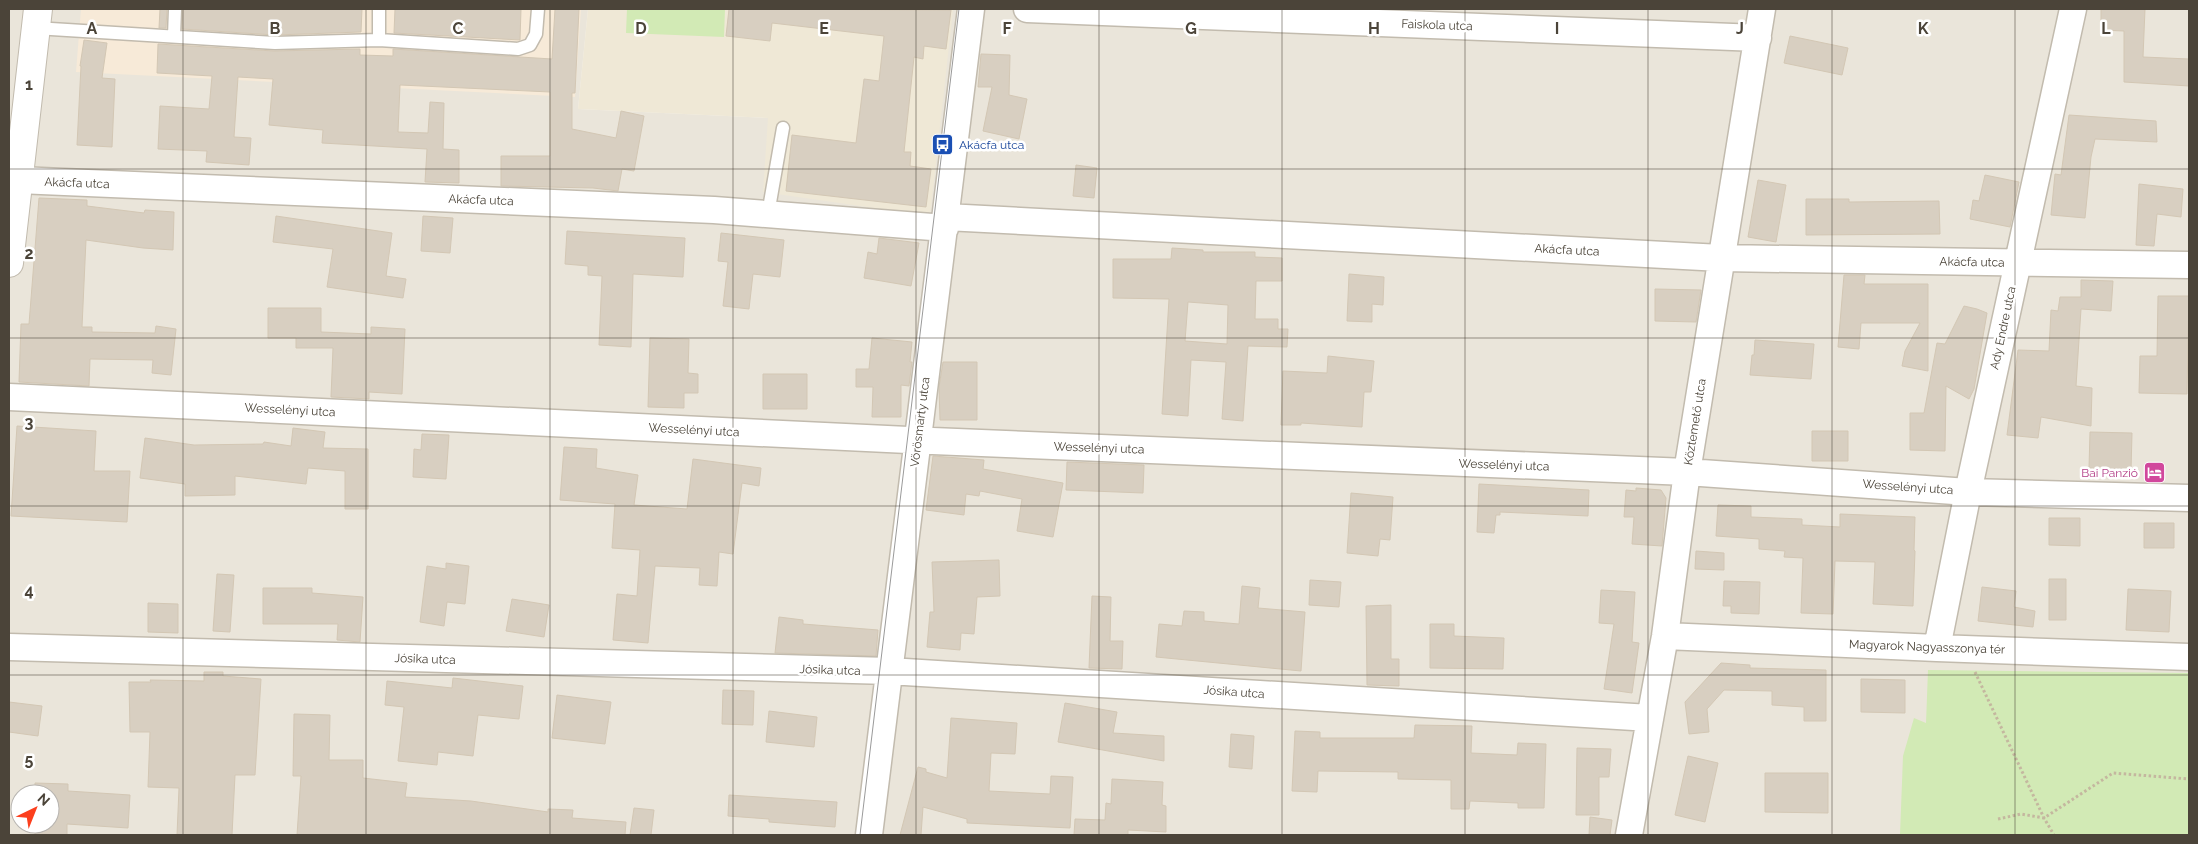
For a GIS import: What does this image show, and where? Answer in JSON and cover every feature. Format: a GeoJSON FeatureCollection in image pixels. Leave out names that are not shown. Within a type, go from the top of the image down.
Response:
{"type":"FeatureCollection","features":[{"type":"Feature","properties":{"kind":"street","name":"Vörösmarty utca"},"geometry":{"type":"LineString","coordinates":[[869,835],[971,9]]}},
{"type":"Feature","properties":{"kind":"street","name":"Faiskola utca"},"geometry":{"type":"LineString","coordinates":[[1027,9],[1758,38]]}},
{"type":"Feature","properties":{"kind":"street","name":"Köztemető utca"},"geometry":{"type":"LineString","coordinates":[[1629,835],[1665,636],[1687,472],[1762,9]]}},
{"type":"Feature","properties":{"kind":"street","name":"Ady Endre utca"},"geometry":{"type":"LineString","coordinates":[[1937,648],[2016,263],[2073,9]]}},
{"type":"Feature","properties":{"kind":"street"},"geometry":{"type":"LineString","coordinates":[[9,263],[16,165],[36,18]]}},
{"type":"Feature","properties":{"kind":"street","name":"Akácfa utca"},"geometry":{"type":"LineString","coordinates":[[16,165],[768,214],[945,223],[1721,258],[2189,265]]}},
{"type":"Feature","properties":{"kind":"street","name":"Wesselényi utca"},"geometry":{"type":"LineString","coordinates":[[9,396],[918,441],[1687,472],[1968,492],[2189,498]]}},
{"type":"Feature","properties":{"kind":"street","name":"Magyarok Nagyasszonya tér"},"geometry":{"type":"LineString","coordinates":[[1665,636],[1937,648],[2189,656]]}},
{"type":"Feature","properties":{"kind":"street","name":"Jósika utca"},"geometry":{"type":"LineString","coordinates":[[9,647],[889,671],[1650,718]]}},
{"type":"Feature","properties":{"kind":"lane"},"geometry":{"type":"LineString","coordinates":[[174,36],[175,9]]}},
{"type":"Feature","properties":{"kind":"lane"},"geometry":{"type":"LineString","coordinates":[[379,9],[379,40]]}},
{"type":"Feature","properties":{"kind":"lane"},"geometry":{"type":"LineString","coordinates":[[36,18],[174,36],[275,43],[379,40],[518,49],[530,45],[536,34],[538,9]]}},
{"type":"Feature","properties":{"kind":"lane"},"geometry":{"type":"LineString","coordinates":[[768,214],[783,128]]}},
{"type":"Feature","properties":{"kind":"path"},"geometry":{"type":"LineString","coordinates":[[1964,648],[2044,818],[2054,835]]}},
{"type":"Feature","properties":{"kind":"path"},"geometry":{"type":"LineString","coordinates":[[1998,819],[2021,814],[2044,818],[2113,773],[2189,779]]}},
{"type":"Feature","properties":{"kind":"shaded area"},"geometry":{"type":"Polygon","coordinates":[[[9,9],[588,9],[578,109],[769,118],[952,10],[946,9],[2189,9],[2189,835],[9,835],[9,9]]]}},
{"type":"Feature","properties":{"kind":"shaded area"},"geometry":{"type":"Polygon","coordinates":[[[81,9],[581,9],[575,97],[76,72],[81,9]]]}},
{"type":"Feature","properties":{"kind":"shaded area"},"geometry":{"type":"Polygon","coordinates":[[[588,9],[953,10],[930,216],[763,192],[768,118],[578,109],[588,9]]]}},
{"type":"Feature","properties":{"kind":"green space"},"geometry":{"type":"Polygon","coordinates":[[[627,9],[725,9],[724,37],[626,33],[627,9]]]}},
{"type":"Feature","properties":{"kind":"green space"},"geometry":{"type":"Polygon","coordinates":[[[1928,670],[2189,673],[2189,835],[1900,835],[1903,756],[1914,718],[1926,723],[1928,670]]]}},
{"type":"Feature","properties":{"kind":"building"},"geometry":{"type":"Polygon","coordinates":[[[160,9],[167,9],[166,28],[159,28],[160,9]]]}},
{"type":"Feature","properties":{"kind":"building"},"geometry":{"type":"Polygon","coordinates":[[[183,9],[362,9],[361,32],[275,35],[182,29],[183,9]]]}},
{"type":"Feature","properties":{"kind":"building"},"geometry":{"type":"Polygon","coordinates":[[[395,9],[521,9],[520,40],[394,33],[395,9]]]}},
{"type":"Feature","properties":{"kind":"building"},"geometry":{"type":"Polygon","coordinates":[[[555,9],[579,9],[575,93],[572,93],[572,129],[616,138],[621,111],[644,116],[634,171],[622,169],[618,191],[593,188],[501,186],[501,156],[550,156],[550,92],[400,85],[398,132],[428,133],[430,102],[444,103],[443,149],[459,150],[459,183],[425,182],[427,149],[322,143],[323,130],[269,125],[273,79],[238,77],[234,137],[251,138],[249,165],[206,162],[207,151],[158,149],[160,106],[209,109],[212,76],[157,73],[158,44],[274,51],[360,49],[360,55],[393,56],[393,49],[552,59],[555,9]]]}},
{"type":"Feature","properties":{"kind":"building"},"geometry":{"type":"Polygon","coordinates":[[[729,9],[951,10],[946,49],[924,46],[923,59],[914,57],[904,152],[911,152],[910,166],[931,169],[926,207],[786,191],[792,135],[856,143],[864,79],[879,81],[884,36],[772,23],[770,41],[726,36],[729,9]]]}},
{"type":"Feature","properties":{"kind":"building"},"geometry":{"type":"Polygon","coordinates":[[[2101,9],[2145,9],[2143,57],[2189,59],[2189,86],[2124,82],[2124,31],[2101,30],[2101,9]]]}},
{"type":"Feature","properties":{"kind":"building"},"geometry":{"type":"Polygon","coordinates":[[[1790,36],[1848,48],[1842,75],[1784,63],[1790,36]]]}},
{"type":"Feature","properties":{"kind":"building"},"geometry":{"type":"Polygon","coordinates":[[[84,40],[107,43],[102,78],[115,79],[112,147],[77,145],[80,66],[84,40]]]}},
{"type":"Feature","properties":{"kind":"building"},"geometry":{"type":"Polygon","coordinates":[[[981,54],[1010,55],[1009,95],[1027,99],[1019,139],[983,131],[992,87],[978,87],[981,54]]]}},
{"type":"Feature","properties":{"kind":"building"},"geometry":{"type":"Polygon","coordinates":[[[2069,115],[2156,121],[2157,142],[2095,139],[2091,157],[2085,218],[2051,215],[2055,174],[2061,175],[2069,115]]]}},
{"type":"Feature","properties":{"kind":"building"},"geometry":{"type":"Polygon","coordinates":[[[1076,165],[1097,168],[1094,198],[1073,196],[1076,165]]]}},
{"type":"Feature","properties":{"kind":"building"},"geometry":{"type":"Polygon","coordinates":[[[1985,175],[2019,182],[2010,227],[1970,219],[1973,200],[1979,201],[1985,175]]]}},
{"type":"Feature","properties":{"kind":"building"},"geometry":{"type":"Polygon","coordinates":[[[1758,180],[1786,185],[1776,242],[1748,237],[1758,180]]]}},
{"type":"Feature","properties":{"kind":"building"},"geometry":{"type":"Polygon","coordinates":[[[2139,184],[2183,189],[2181,217],[2157,214],[2154,246],[2136,245],[2139,184]]]}},
{"type":"Feature","properties":{"kind":"building"},"geometry":{"type":"Polygon","coordinates":[[[39,198],[87,200],[87,206],[144,213],[145,210],[174,212],[173,250],[86,240],[82,327],[92,327],[92,332],[155,333],[156,326],[176,329],[171,375],[152,373],[153,360],[90,359],[89,386],[19,382],[21,324],[29,324],[39,198]]]}},
{"type":"Feature","properties":{"kind":"building"},"geometry":{"type":"Polygon","coordinates":[[[1806,199],[1849,199],[1849,202],[1939,201],[1940,234],[1806,235],[1806,199]]]}},
{"type":"Feature","properties":{"kind":"building"},"geometry":{"type":"Polygon","coordinates":[[[276,216],[392,233],[386,276],[406,279],[403,298],[327,287],[333,249],[273,242],[276,216]]]}},
{"type":"Feature","properties":{"kind":"building"},"geometry":{"type":"Polygon","coordinates":[[[423,216],[453,218],[450,253],[421,251],[423,216]]]}},
{"type":"Feature","properties":{"kind":"building"},"geometry":{"type":"Polygon","coordinates":[[[567,231],[685,238],[683,277],[633,274],[631,347],[599,345],[602,276],[588,275],[588,266],[565,264],[567,231]]]}},
{"type":"Feature","properties":{"kind":"building"},"geometry":{"type":"Polygon","coordinates":[[[721,233],[784,240],[780,277],[753,274],[749,309],[723,306],[728,262],[718,261],[721,233]]]}},
{"type":"Feature","properties":{"kind":"building"},"geometry":{"type":"Polygon","coordinates":[[[879,238],[919,243],[911,286],[864,278],[868,252],[877,254],[879,238]]]}},
{"type":"Feature","properties":{"kind":"building"},"geometry":{"type":"Polygon","coordinates":[[[1172,248],[1203,250],[1203,252],[1255,252],[1255,257],[1282,258],[1282,281],[1256,281],[1255,319],[1278,319],[1278,329],[1288,329],[1287,347],[1248,346],[1243,421],[1222,419],[1226,362],[1191,360],[1188,416],[1162,414],[1169,299],[1113,298],[1113,259],[1171,259],[1172,248]],[[1188,302],[1185,341],[1227,344],[1228,305],[1188,302]]]}},
{"type":"Feature","properties":{"kind":"building"},"geometry":{"type":"Polygon","coordinates":[[[1349,274],[1384,277],[1383,305],[1372,304],[1372,322],[1347,321],[1349,274]]]}},
{"type":"Feature","properties":{"kind":"building"},"geometry":{"type":"Polygon","coordinates":[[[1844,275],[1865,275],[1864,284],[1928,284],[1928,371],[1902,366],[1905,351],[1920,323],[1861,323],[1859,349],[1838,347],[1844,275]]]}},
{"type":"Feature","properties":{"kind":"building"},"geometry":{"type":"Polygon","coordinates":[[[2081,280],[2113,281],[2111,311],[2081,309],[2076,386],[2092,388],[2091,426],[2041,417],[2038,438],[2007,435],[2018,350],[2049,351],[2051,310],[2058,311],[2060,297],[2081,297],[2081,280]]]}},
{"type":"Feature","properties":{"kind":"building"},"geometry":{"type":"Polygon","coordinates":[[[1655,289],[1701,290],[1696,322],[1655,321],[1655,289]]]}},
{"type":"Feature","properties":{"kind":"building"},"geometry":{"type":"Polygon","coordinates":[[[2158,296],[2189,296],[2187,394],[2139,393],[2140,356],[2157,356],[2158,296]]]}},
{"type":"Feature","properties":{"kind":"building"},"geometry":{"type":"Polygon","coordinates":[[[1964,306],[1987,313],[1974,389],[1969,399],[1946,386],[1945,451],[1910,450],[1910,413],[1924,413],[1937,343],[1945,344],[1964,306]]]}},
{"type":"Feature","properties":{"kind":"building"},"geometry":{"type":"Polygon","coordinates":[[[268,308],[321,308],[321,332],[371,334],[371,327],[405,329],[402,394],[369,392],[369,399],[331,397],[333,348],[296,348],[296,338],[268,338],[268,308]]]}},
{"type":"Feature","properties":{"kind":"building"},"geometry":{"type":"Polygon","coordinates":[[[650,338],[689,339],[688,373],[698,374],[698,393],[684,393],[684,408],[648,407],[650,338]]]}},
{"type":"Feature","properties":{"kind":"building"},"geometry":{"type":"Polygon","coordinates":[[[872,338],[912,342],[909,386],[901,385],[901,417],[872,417],[873,387],[856,387],[856,369],[869,369],[872,338]]]}},
{"type":"Feature","properties":{"kind":"building"},"geometry":{"type":"Polygon","coordinates":[[[1755,340],[1814,344],[1811,379],[1750,375],[1755,340]]]}},
{"type":"Feature","properties":{"kind":"building"},"geometry":{"type":"Polygon","coordinates":[[[1328,356],[1374,361],[1371,392],[1364,392],[1362,427],[1301,423],[1301,425],[1281,425],[1283,371],[1327,373],[1328,356]]]}},
{"type":"Feature","properties":{"kind":"building"},"geometry":{"type":"Polygon","coordinates":[[[943,362],[977,362],[977,420],[940,420],[939,387],[943,362]]]}},
{"type":"Feature","properties":{"kind":"building"},"geometry":{"type":"Polygon","coordinates":[[[763,374],[807,374],[807,409],[763,409],[763,374]]]}},
{"type":"Feature","properties":{"kind":"building"},"geometry":{"type":"Polygon","coordinates":[[[17,426],[96,431],[94,471],[130,471],[127,522],[11,516],[17,426]]]}},
{"type":"Feature","properties":{"kind":"building"},"geometry":{"type":"Polygon","coordinates":[[[293,428],[325,432],[323,448],[368,449],[368,509],[345,509],[345,471],[308,468],[306,484],[235,476],[235,495],[185,496],[185,484],[140,478],[145,438],[194,445],[263,444],[264,442],[291,446],[293,428]]]}},
{"type":"Feature","properties":{"kind":"building"},"geometry":{"type":"Polygon","coordinates":[[[1812,431],[1848,431],[1848,461],[1812,461],[1812,431]]]}},
{"type":"Feature","properties":{"kind":"building"},"geometry":{"type":"Polygon","coordinates":[[[2090,432],[2132,433],[2131,471],[2089,468],[2090,432]]]}},
{"type":"Feature","properties":{"kind":"building"},"geometry":{"type":"Polygon","coordinates":[[[422,434],[449,435],[446,479],[413,477],[414,449],[421,450],[422,434]]]}},
{"type":"Feature","properties":{"kind":"building"},"geometry":{"type":"Polygon","coordinates":[[[564,447],[597,449],[596,468],[638,475],[634,505],[687,509],[693,459],[761,468],[759,486],[742,483],[733,554],[719,552],[717,586],[699,585],[700,568],[655,566],[648,643],[613,640],[617,594],[637,596],[640,550],[612,548],[615,504],[560,500],[564,447]]]}},
{"type":"Feature","properties":{"kind":"building"},"geometry":{"type":"Polygon","coordinates":[[[933,456],[984,460],[983,469],[1063,483],[1053,537],[1017,531],[1022,499],[980,491],[979,496],[966,494],[964,515],[926,510],[933,456]]]}},
{"type":"Feature","properties":{"kind":"building"},"geometry":{"type":"Polygon","coordinates":[[[1067,462],[1144,465],[1143,493],[1066,490],[1067,462]]]}},
{"type":"Feature","properties":{"kind":"building"},"geometry":{"type":"Polygon","coordinates":[[[1479,484],[1589,490],[1588,516],[1500,512],[1500,515],[1496,515],[1494,533],[1477,532],[1479,484]]]}},
{"type":"Feature","properties":{"kind":"building"},"geometry":{"type":"Polygon","coordinates":[[[1636,488],[1661,490],[1666,498],[1662,546],[1632,544],[1634,517],[1624,517],[1626,490],[1636,491],[1636,488]]]}},
{"type":"Feature","properties":{"kind":"building"},"geometry":{"type":"Polygon","coordinates":[[[1351,493],[1393,497],[1390,540],[1380,539],[1378,556],[1347,553],[1351,493]]]}},
{"type":"Feature","properties":{"kind":"building"},"geometry":{"type":"Polygon","coordinates":[[[1718,505],[1751,506],[1751,517],[1802,519],[1802,525],[1840,527],[1840,514],[1915,517],[1913,606],[1873,604],[1875,562],[1835,561],[1833,614],[1801,613],[1803,558],[1784,557],[1785,551],[1759,549],[1759,539],[1716,536],[1718,505]]]}},
{"type":"Feature","properties":{"kind":"building"},"geometry":{"type":"Polygon","coordinates":[[[2049,518],[2080,518],[2080,546],[2049,545],[2049,518]]]}},
{"type":"Feature","properties":{"kind":"building"},"geometry":{"type":"Polygon","coordinates":[[[2144,523],[2174,523],[2174,548],[2144,548],[2144,523]]]}},
{"type":"Feature","properties":{"kind":"building"},"geometry":{"type":"Polygon","coordinates":[[[1696,551],[1724,553],[1724,570],[1695,569],[1696,551]]]}},
{"type":"Feature","properties":{"kind":"building"},"geometry":{"type":"Polygon","coordinates":[[[999,560],[1000,596],[977,597],[974,634],[961,633],[960,650],[927,647],[930,612],[934,612],[932,562],[999,560]]]}},
{"type":"Feature","properties":{"kind":"building"},"geometry":{"type":"Polygon","coordinates":[[[446,563],[469,566],[465,604],[447,602],[444,626],[420,622],[427,566],[446,569],[446,563]]]}},
{"type":"Feature","properties":{"kind":"building"},"geometry":{"type":"Polygon","coordinates":[[[217,574],[234,575],[230,632],[213,631],[217,574]]]}},
{"type":"Feature","properties":{"kind":"building"},"geometry":{"type":"Polygon","coordinates":[[[2049,579],[2066,579],[2066,620],[2049,620],[2049,579]]]}},
{"type":"Feature","properties":{"kind":"building"},"geometry":{"type":"Polygon","coordinates":[[[1310,580],[1341,582],[1339,607],[1309,605],[1310,580]]]}},
{"type":"Feature","properties":{"kind":"building"},"geometry":{"type":"Polygon","coordinates":[[[1724,581],[1760,582],[1759,614],[1731,613],[1731,606],[1723,606],[1724,581]]]}},
{"type":"Feature","properties":{"kind":"building"},"geometry":{"type":"Polygon","coordinates":[[[1242,586],[1260,588],[1258,608],[1305,612],[1301,671],[1156,657],[1159,624],[1182,626],[1184,611],[1204,612],[1204,621],[1239,624],[1242,586]]]}},
{"type":"Feature","properties":{"kind":"building"},"geometry":{"type":"Polygon","coordinates":[[[1982,587],[2016,591],[2014,607],[2035,611],[2033,627],[1978,621],[1982,587]]]}},
{"type":"Feature","properties":{"kind":"building"},"geometry":{"type":"Polygon","coordinates":[[[263,588],[312,588],[312,593],[363,597],[360,642],[337,640],[338,624],[263,624],[263,588]]]}},
{"type":"Feature","properties":{"kind":"building"},"geometry":{"type":"Polygon","coordinates":[[[2128,589],[2171,591],[2169,632],[2126,630],[2128,589]]]}},
{"type":"Feature","properties":{"kind":"building"},"geometry":{"type":"Polygon","coordinates":[[[1601,590],[1635,592],[1632,642],[1639,643],[1632,693],[1604,689],[1614,624],[1599,623],[1601,590]]]}},
{"type":"Feature","properties":{"kind":"building"},"geometry":{"type":"Polygon","coordinates":[[[1092,596],[1111,597],[1110,641],[1123,641],[1122,669],[1089,668],[1092,596]]]}},
{"type":"Feature","properties":{"kind":"building"},"geometry":{"type":"Polygon","coordinates":[[[512,599],[549,605],[544,637],[506,631],[512,599]]]}},
{"type":"Feature","properties":{"kind":"building"},"geometry":{"type":"Polygon","coordinates":[[[148,603],[178,604],[178,633],[148,632],[148,603]]]}},
{"type":"Feature","properties":{"kind":"building"},"geometry":{"type":"Polygon","coordinates":[[[1391,605],[1391,659],[1399,659],[1399,686],[1367,685],[1366,606],[1391,605]]]}},
{"type":"Feature","properties":{"kind":"building"},"geometry":{"type":"Polygon","coordinates":[[[779,617],[803,620],[803,624],[878,630],[876,656],[775,653],[779,617]]]}},
{"type":"Feature","properties":{"kind":"building"},"geometry":{"type":"Polygon","coordinates":[[[1430,624],[1454,624],[1454,636],[1504,638],[1503,669],[1430,668],[1430,624]]]}},
{"type":"Feature","properties":{"kind":"building"},"geometry":{"type":"Polygon","coordinates":[[[1721,663],[1750,665],[1750,668],[1826,670],[1826,721],[1804,721],[1804,707],[1772,705],[1772,691],[1724,690],[1707,709],[1709,732],[1689,734],[1685,702],[1721,663]]]}},
{"type":"Feature","properties":{"kind":"building"},"geometry":{"type":"Polygon","coordinates":[[[204,672],[223,672],[223,676],[261,679],[255,775],[235,775],[232,835],[177,835],[179,788],[148,787],[150,732],[130,732],[129,682],[151,682],[150,680],[204,681],[204,672]]]}},
{"type":"Feature","properties":{"kind":"building"},"geometry":{"type":"Polygon","coordinates":[[[453,678],[523,686],[519,719],[478,715],[473,756],[438,752],[437,765],[398,761],[404,707],[385,705],[387,681],[452,688],[453,678]]]}},
{"type":"Feature","properties":{"kind":"building"},"geometry":{"type":"Polygon","coordinates":[[[1861,679],[1905,680],[1905,713],[1861,712],[1861,679]]]}},
{"type":"Feature","properties":{"kind":"building"},"geometry":{"type":"Polygon","coordinates":[[[723,690],[754,691],[753,725],[722,724],[723,690]]]}},
{"type":"Feature","properties":{"kind":"building"},"geometry":{"type":"Polygon","coordinates":[[[557,695],[611,702],[605,744],[552,738],[557,695]]]}},
{"type":"Feature","properties":{"kind":"building"},"geometry":{"type":"Polygon","coordinates":[[[9,702],[42,706],[38,736],[9,732],[9,702]]]}},
{"type":"Feature","properties":{"kind":"building"},"geometry":{"type":"Polygon","coordinates":[[[1065,703],[1117,712],[1113,733],[1164,736],[1164,761],[1058,742],[1065,703]]]}},
{"type":"Feature","properties":{"kind":"building"},"geometry":{"type":"Polygon","coordinates":[[[769,711],[817,717],[814,747],[766,742],[769,711]]]}},
{"type":"Feature","properties":{"kind":"building"},"geometry":{"type":"Polygon","coordinates":[[[294,714],[330,715],[329,760],[363,760],[363,778],[407,783],[405,797],[471,801],[548,812],[548,809],[573,810],[572,818],[626,822],[625,835],[297,835],[301,776],[293,776],[294,714]]]}},
{"type":"Feature","properties":{"kind":"building"},"geometry":{"type":"Polygon","coordinates":[[[951,718],[1017,723],[1015,754],[991,753],[989,791],[1050,794],[1051,776],[1073,777],[1070,828],[967,823],[967,819],[923,807],[921,835],[900,835],[918,767],[926,769],[926,772],[947,778],[951,718]]]}},
{"type":"Feature","properties":{"kind":"building"},"geometry":{"type":"Polygon","coordinates":[[[1415,725],[1472,726],[1471,753],[1517,755],[1518,743],[1546,744],[1544,808],[1518,808],[1518,803],[1470,801],[1469,809],[1451,809],[1451,780],[1398,779],[1398,772],[1318,771],[1317,792],[1292,791],[1295,731],[1320,732],[1320,738],[1414,738],[1415,725]]]}},
{"type":"Feature","properties":{"kind":"building"},"geometry":{"type":"Polygon","coordinates":[[[1231,734],[1254,736],[1252,769],[1229,767],[1231,734]]]}},
{"type":"Feature","properties":{"kind":"building"},"geometry":{"type":"Polygon","coordinates":[[[1577,748],[1611,749],[1609,777],[1599,777],[1599,815],[1576,815],[1577,748]]]}},
{"type":"Feature","properties":{"kind":"building"},"geometry":{"type":"Polygon","coordinates":[[[1688,756],[1718,763],[1705,822],[1675,815],[1688,756]]]}},
{"type":"Feature","properties":{"kind":"building"},"geometry":{"type":"Polygon","coordinates":[[[1765,773],[1828,773],[1828,813],[1765,812],[1765,773]]]}},
{"type":"Feature","properties":{"kind":"building"},"geometry":{"type":"Polygon","coordinates":[[[1112,779],[1163,782],[1162,805],[1166,806],[1166,832],[1128,830],[1128,835],[1074,835],[1075,819],[1105,820],[1106,803],[1111,804],[1112,779]]]}},
{"type":"Feature","properties":{"kind":"building"},"geometry":{"type":"Polygon","coordinates":[[[35,783],[68,784],[68,791],[130,795],[128,828],[67,824],[67,835],[35,835],[60,834],[60,784],[35,783]]]}},
{"type":"Feature","properties":{"kind":"building"},"geometry":{"type":"Polygon","coordinates":[[[729,795],[837,802],[835,827],[769,822],[769,819],[728,816],[729,795]]]}},
{"type":"Feature","properties":{"kind":"building"},"geometry":{"type":"Polygon","coordinates":[[[634,808],[654,810],[651,835],[630,835],[634,808]]]}},
{"type":"Feature","properties":{"kind":"building"},"geometry":{"type":"Polygon","coordinates":[[[1590,817],[1612,820],[1610,835],[1589,835],[1590,817]]]}},
{"type":"Feature","properties":{"kind":"tram line"},"geometry":{"type":"LineString","coordinates":[[860,835],[959,9]]}},
{"type":"Feature","properties":{"kind":"place","name":"Akácfa utca"},"geometry":{"type":"Point","coordinates":[943,145]}},
{"type":"Feature","properties":{"kind":"place","name":"Bai Panzió"},"geometry":{"type":"Point","coordinates":[2154,473]}}]}
